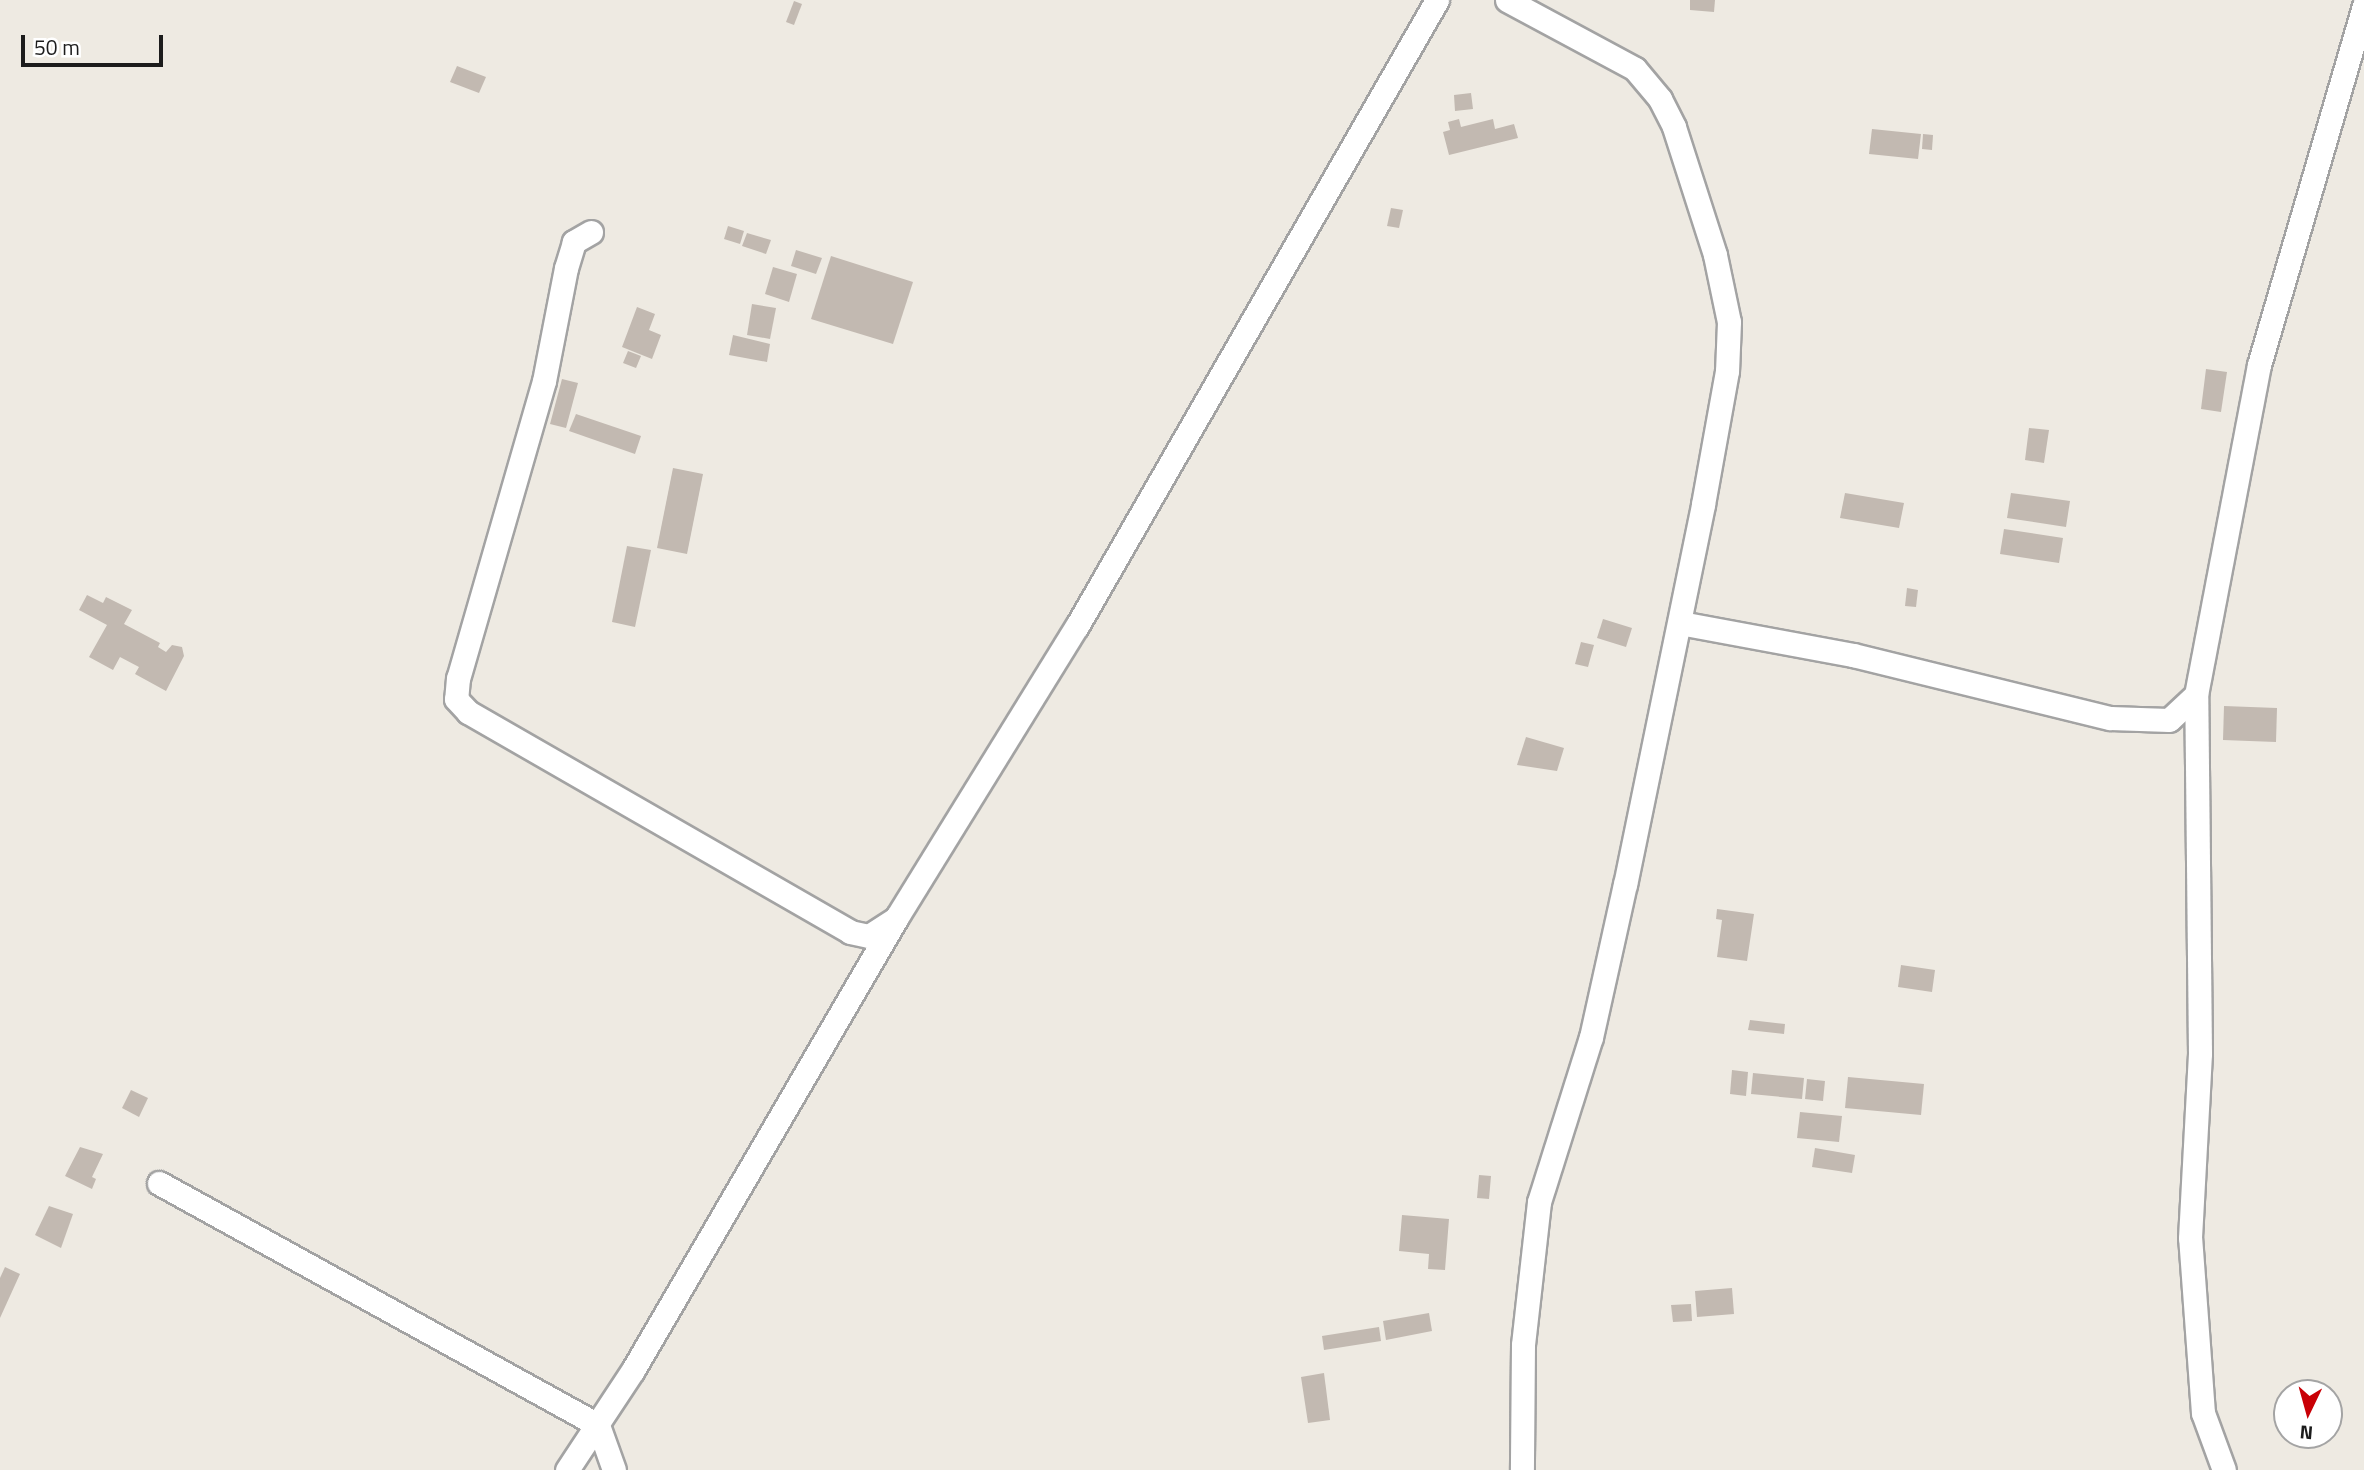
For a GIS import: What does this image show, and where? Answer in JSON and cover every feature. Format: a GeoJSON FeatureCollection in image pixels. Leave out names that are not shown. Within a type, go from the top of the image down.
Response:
{"type":"FeatureCollection","features":[{"type":"Feature","properties":{"kind":"street"},"geometry":{"type":"LineString","coordinates":[[567,1470],[598,1425],[897,918],[1077,626],[1437,0]]}},
{"type":"Feature","properties":{"kind":"street"},"geometry":{"type":"LineString","coordinates":[[1507,0],[1624,62],[1645,78],[1674,127],[1715,254],[1729,322],[1727,371],[1680,623],[1591,1037],[1539,1202],[1523,1345],[1522,1470]]}},
{"type":"Feature","properties":{"kind":"street"},"geometry":{"type":"LineString","coordinates":[[2224,1470],[2203,1413],[2190,1238],[2200,1053],[2196,695],[2259,365],[2364,5]]}},
{"type":"Feature","properties":{"kind":"street"},"geometry":{"type":"LineString","coordinates":[[590,232],[574,242],[566,268],[544,381],[457,678],[456,699],[468,712],[850,932],[875,934],[897,918]]}},
{"type":"Feature","properties":{"kind":"street"},"geometry":{"type":"LineString","coordinates":[[1680,623],[1853,655],[2110,718],[2169,720],[2196,695]]}},
{"type":"Feature","properties":{"kind":"street"},"geometry":{"type":"LineString","coordinates":[[159,1183],[598,1425],[614,1470]]}},
{"type":"Feature","properties":{"kind":"building"},"geometry":{"type":"Polygon","coordinates":[[[1690,0],[1715,0],[1714,12],[1690,10],[1690,0]]]}},
{"type":"Feature","properties":{"kind":"building"},"geometry":{"type":"Polygon","coordinates":[[[794,1],[802,4],[794,25],[786,22],[794,1]]]}},
{"type":"Feature","properties":{"kind":"building"},"geometry":{"type":"Polygon","coordinates":[[[457,66],[486,77],[479,93],[450,82],[457,66]]]}},
{"type":"Feature","properties":{"kind":"building"},"geometry":{"type":"Polygon","coordinates":[[[1471,93],[1473,109],[1455,111],[1454,95],[1471,93]]]}},
{"type":"Feature","properties":{"kind":"building"},"geometry":{"type":"Polygon","coordinates":[[[1459,119],[1461,127],[1493,119],[1495,129],[1514,124],[1518,138],[1449,155],[1443,132],[1450,130],[1448,122],[1459,119]]]}},
{"type":"Feature","properties":{"kind":"building"},"geometry":{"type":"Polygon","coordinates":[[[1872,129],[1921,134],[1918,159],[1869,154],[1872,129]]]}},
{"type":"Feature","properties":{"kind":"building"},"geometry":{"type":"Polygon","coordinates":[[[1923,134],[1933,135],[1932,150],[1922,149],[1923,134]]]}},
{"type":"Feature","properties":{"kind":"building"},"geometry":{"type":"Polygon","coordinates":[[[1391,208],[1403,210],[1399,228],[1387,226],[1391,208]]]}},
{"type":"Feature","properties":{"kind":"building"},"geometry":{"type":"Polygon","coordinates":[[[728,226],[744,231],[740,244],[724,239],[728,226]]]}},
{"type":"Feature","properties":{"kind":"building"},"geometry":{"type":"Polygon","coordinates":[[[747,233],[771,240],[766,254],[742,246],[747,233]]]}},
{"type":"Feature","properties":{"kind":"building"},"geometry":{"type":"Polygon","coordinates":[[[796,250],[822,258],[816,274],[791,266],[796,250]]]}},
{"type":"Feature","properties":{"kind":"building"},"geometry":{"type":"Polygon","coordinates":[[[831,256],[913,282],[893,344],[811,319],[831,256]]]}},
{"type":"Feature","properties":{"kind":"building"},"geometry":{"type":"Polygon","coordinates":[[[773,267],[797,274],[789,302],[765,294],[773,267]]]}},
{"type":"Feature","properties":{"kind":"building"},"geometry":{"type":"Polygon","coordinates":[[[752,304],[776,308],[770,339],[747,335],[752,304]]]}},
{"type":"Feature","properties":{"kind":"building"},"geometry":{"type":"Polygon","coordinates":[[[637,307],[655,314],[649,330],[661,335],[652,359],[622,347],[637,307]]]}},
{"type":"Feature","properties":{"kind":"building"},"geometry":{"type":"Polygon","coordinates":[[[733,335],[770,344],[767,362],[729,355],[733,335]]]}},
{"type":"Feature","properties":{"kind":"building"},"geometry":{"type":"Polygon","coordinates":[[[628,351],[641,356],[636,368],[623,363],[628,351]]]}},
{"type":"Feature","properties":{"kind":"building"},"geometry":{"type":"Polygon","coordinates":[[[2206,369],[2227,372],[2221,412],[2201,409],[2206,369]]]}},
{"type":"Feature","properties":{"kind":"building"},"geometry":{"type":"Polygon","coordinates":[[[562,379],[578,383],[566,428],[550,424],[562,379]]]}},
{"type":"Feature","properties":{"kind":"building"},"geometry":{"type":"Polygon","coordinates":[[[576,414],[641,436],[635,454],[569,431],[576,414]]]}},
{"type":"Feature","properties":{"kind":"building"},"geometry":{"type":"Polygon","coordinates":[[[2029,428],[2049,430],[2044,463],[2025,460],[2029,428]]]}},
{"type":"Feature","properties":{"kind":"building"},"geometry":{"type":"Polygon","coordinates":[[[673,468],[703,474],[687,554],[657,548],[673,468]]]}},
{"type":"Feature","properties":{"kind":"building"},"geometry":{"type":"Polygon","coordinates":[[[1845,493],[1904,503],[1899,528],[1840,518],[1845,493]]]}},
{"type":"Feature","properties":{"kind":"building"},"geometry":{"type":"Polygon","coordinates":[[[2011,493],[2070,501],[2066,527],[2007,518],[2011,493]]]}},
{"type":"Feature","properties":{"kind":"building"},"geometry":{"type":"Polygon","coordinates":[[[2004,529],[2063,538],[2059,563],[2000,554],[2004,529]]]}},
{"type":"Feature","properties":{"kind":"building"},"geometry":{"type":"Polygon","coordinates":[[[627,546],[651,550],[635,627],[612,622],[627,546]]]}},
{"type":"Feature","properties":{"kind":"building"},"geometry":{"type":"Polygon","coordinates":[[[1907,588],[1918,590],[1916,607],[1905,606],[1907,588]]]}},
{"type":"Feature","properties":{"kind":"building"},"geometry":{"type":"Polygon","coordinates":[[[87,595],[103,603],[106,597],[132,610],[124,624],[160,643],[158,647],[166,652],[172,645],[182,647],[184,656],[166,691],[135,674],[139,667],[120,657],[113,670],[89,657],[107,625],[79,610],[87,595]]]}},
{"type":"Feature","properties":{"kind":"building"},"geometry":{"type":"Polygon","coordinates":[[[1603,619],[1632,628],[1626,647],[1597,638],[1603,619]]]}},
{"type":"Feature","properties":{"kind":"building"},"geometry":{"type":"Polygon","coordinates":[[[1581,642],[1594,645],[1588,667],[1575,664],[1581,642]]]}},
{"type":"Feature","properties":{"kind":"building"},"geometry":{"type":"Polygon","coordinates":[[[2224,706],[2277,708],[2276,742],[2223,740],[2224,706]]]}},
{"type":"Feature","properties":{"kind":"building"},"geometry":{"type":"Polygon","coordinates":[[[1526,737],[1564,748],[1557,771],[1517,765],[1526,737]]]}},
{"type":"Feature","properties":{"kind":"building"},"geometry":{"type":"Polygon","coordinates":[[[1717,909],[1754,914],[1747,961],[1717,957],[1722,920],[1716,919],[1717,909]]]}},
{"type":"Feature","properties":{"kind":"building"},"geometry":{"type":"Polygon","coordinates":[[[1901,965],[1935,970],[1932,992],[1898,987],[1901,965]]]}},
{"type":"Feature","properties":{"kind":"building"},"geometry":{"type":"Polygon","coordinates":[[[1750,1020],[1785,1024],[1784,1034],[1748,1030],[1750,1020]]]}},
{"type":"Feature","properties":{"kind":"building"},"geometry":{"type":"Polygon","coordinates":[[[1732,1070],[1748,1072],[1746,1096],[1730,1094],[1732,1070]]]}},
{"type":"Feature","properties":{"kind":"building"},"geometry":{"type":"Polygon","coordinates":[[[1753,1073],[1804,1078],[1802,1099],[1751,1094],[1753,1073]]]}},
{"type":"Feature","properties":{"kind":"building"},"geometry":{"type":"Polygon","coordinates":[[[1848,1077],[1924,1084],[1921,1115],[1845,1108],[1848,1077]]]}},
{"type":"Feature","properties":{"kind":"building"},"geometry":{"type":"Polygon","coordinates":[[[1807,1079],[1825,1081],[1823,1101],[1805,1099],[1807,1079]]]}},
{"type":"Feature","properties":{"kind":"building"},"geometry":{"type":"Polygon","coordinates":[[[131,1090],[148,1098],[139,1117],[122,1108],[131,1090]]]}},
{"type":"Feature","properties":{"kind":"building"},"geometry":{"type":"Polygon","coordinates":[[[1800,1112],[1842,1116],[1839,1142],[1797,1138],[1800,1112]]]}},
{"type":"Feature","properties":{"kind":"building"},"geometry":{"type":"Polygon","coordinates":[[[80,1147],[103,1154],[92,1177],[96,1179],[92,1189],[65,1176],[80,1147]]]}},
{"type":"Feature","properties":{"kind":"building"},"geometry":{"type":"Polygon","coordinates":[[[1815,1148],[1855,1155],[1852,1173],[1812,1167],[1815,1148]]]}},
{"type":"Feature","properties":{"kind":"building"},"geometry":{"type":"Polygon","coordinates":[[[1479,1175],[1491,1176],[1489,1199],[1477,1198],[1479,1175]]]}},
{"type":"Feature","properties":{"kind":"building"},"geometry":{"type":"Polygon","coordinates":[[[49,1206],[73,1214],[61,1248],[35,1235],[49,1206]]]}},
{"type":"Feature","properties":{"kind":"building"},"geometry":{"type":"Polygon","coordinates":[[[1402,1215],[1449,1219],[1445,1270],[1428,1269],[1429,1254],[1399,1251],[1402,1215]]]}},
{"type":"Feature","properties":{"kind":"building"},"geometry":{"type":"Polygon","coordinates":[[[5,1267],[20,1274],[0,1318],[0,1278],[5,1267]]]}},
{"type":"Feature","properties":{"kind":"building"},"geometry":{"type":"Polygon","coordinates":[[[1732,1288],[1734,1314],[1697,1317],[1695,1291],[1732,1288]]]}},
{"type":"Feature","properties":{"kind":"building"},"geometry":{"type":"Polygon","coordinates":[[[1691,1304],[1692,1321],[1673,1322],[1671,1305],[1691,1304]]]}},
{"type":"Feature","properties":{"kind":"building"},"geometry":{"type":"Polygon","coordinates":[[[1429,1313],[1432,1331],[1386,1340],[1383,1321],[1429,1313]]]}},
{"type":"Feature","properties":{"kind":"building"},"geometry":{"type":"Polygon","coordinates":[[[1379,1327],[1381,1341],[1324,1350],[1322,1336],[1379,1327]]]}},
{"type":"Feature","properties":{"kind":"building"},"geometry":{"type":"Polygon","coordinates":[[[1324,1373],[1330,1420],[1308,1423],[1301,1377],[1324,1373]]]}}]}
